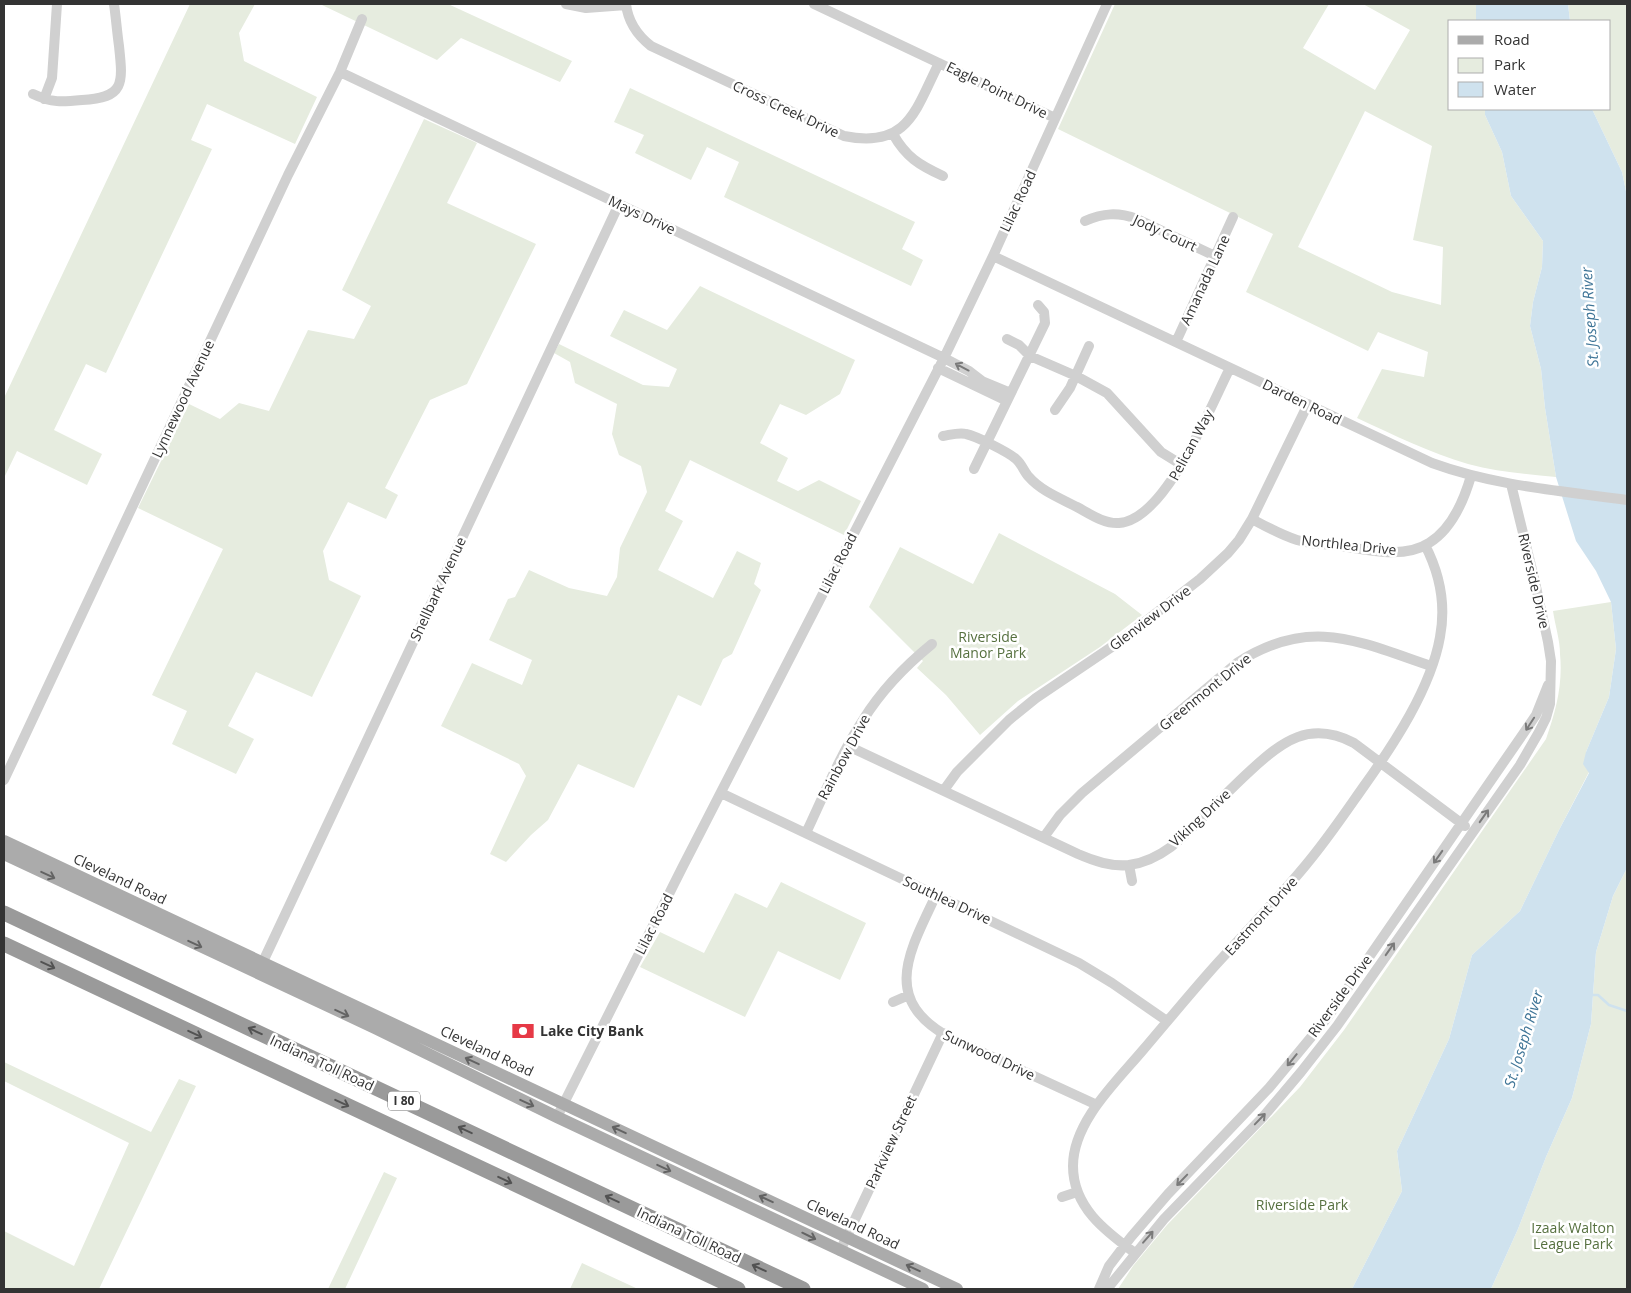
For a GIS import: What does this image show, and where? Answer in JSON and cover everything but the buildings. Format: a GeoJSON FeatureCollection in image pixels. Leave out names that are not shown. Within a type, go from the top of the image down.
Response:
{"type":"FeatureCollection","features":[{"type":"Feature","properties":{"kind":"highway","name":"Indiana Toll Road"},"geometry":{"type":"LineString","coordinates":[[4,913],[804,1289]]}},
{"type":"Feature","properties":{"kind":"highway","name":"Indiana Toll Road"},"geometry":{"type":"LineString","coordinates":[[4,944],[738,1289]]}},
{"type":"Feature","properties":{"kind":"main road","name":"Cleveland Road"},"geometry":{"type":"LineString","coordinates":[[4,841],[260,968],[375,1028],[557,1117],[922,1289]]}},
{"type":"Feature","properties":{"kind":"main road","name":"Cleveland Road"},"geometry":{"type":"LineString","coordinates":[[4,854],[563,1104],[957,1289]]}},
{"type":"Feature","properties":{"kind":"street"},"geometry":{"type":"LineString","coordinates":[[44,99],[52,78],[57,4]]}},
{"type":"Feature","properties":{"kind":"street"},"geometry":{"type":"LineString","coordinates":[[33,94],[56,102],[99,99],[111,94],[116,89],[120,83],[122,72],[114,4]]}},
{"type":"Feature","properties":{"kind":"street"},"geometry":{"type":"LineString","coordinates":[[566,4],[586,8],[626,4]]}},
{"type":"Feature","properties":{"kind":"street","name":"Cross Creek Drive"},"geometry":{"type":"LineString","coordinates":[[626,4],[628,16],[637,32],[643,40],[656,49],[844,136],[861,140],[876,140],[893,134],[907,123],[939,62]]}},
{"type":"Feature","properties":{"kind":"street","name":"Eagle Point Drive"},"geometry":{"type":"LineString","coordinates":[[814,4],[1055,118]]}},
{"type":"Feature","properties":{"kind":"street","name":"Lilac Road"},"geometry":{"type":"LineString","coordinates":[[557,1117],[944,358],[993,256],[1107,4]]}},
{"type":"Feature","properties":{"kind":"street","name":"Lynnewood Avenue"},"geometry":{"type":"LineString","coordinates":[[4,780],[288,175],[340,72],[362,20]]}},
{"type":"Feature","properties":{"kind":"street","name":"Mays Drive"},"geometry":{"type":"LineString","coordinates":[[340,72],[944,358],[969,371],[1009,397]]}},
{"type":"Feature","properties":{"kind":"street"},"geometry":{"type":"LineString","coordinates":[[893,134],[906,153],[915,162],[943,176]]}},
{"type":"Feature","properties":{"kind":"street","name":"Shellbark Avenue"},"geometry":{"type":"LineString","coordinates":[[260,968],[619,204]]}},
{"type":"Feature","properties":{"kind":"street","name":"Jody Court"},"geometry":{"type":"LineString","coordinates":[[1085,221],[1106,214],[1125,214],[1215,256]]}},
{"type":"Feature","properties":{"kind":"street","name":"Amanada Lane"},"geometry":{"type":"LineString","coordinates":[[1176,342],[1233,217]]}},
{"type":"Feature","properties":{"kind":"street","name":"Darden Road"},"geometry":{"type":"LineString","coordinates":[[993,256],[1432,463],[1471,476],[1511,484],[1627,500]]}},
{"type":"Feature","properties":{"kind":"street"},"geometry":{"type":"LineString","coordinates":[[974,469],[1046,323],[1044,312],[1038,305]]}},
{"type":"Feature","properties":{"kind":"street"},"geometry":{"type":"LineString","coordinates":[[1007,338],[1030,356],[1076,376],[1107,393],[1156,447],[1182,465]]}},
{"type":"Feature","properties":{"kind":"street"},"geometry":{"type":"LineString","coordinates":[[1055,410],[1070,388],[1089,346]]}},
{"type":"Feature","properties":{"kind":"street"},"geometry":{"type":"LineString","coordinates":[[938,368],[1009,397]]}},
{"type":"Feature","properties":{"kind":"street","name":"Pelican Way"},"geometry":{"type":"LineString","coordinates":[[988,443],[1016,459],[1029,477],[1046,489],[1095,517],[1121,524],[1145,511],[1168,488],[1182,465],[1230,368]]}},
{"type":"Feature","properties":{"kind":"street","name":"Glenview Drive"},"geometry":{"type":"LineString","coordinates":[[944,790],[957,772],[1009,720],[1036,698],[1119,642],[1200,579],[1233,547],[1252,519],[1308,404]]}},
{"type":"Feature","properties":{"kind":"street"},"geometry":{"type":"LineString","coordinates":[[943,436],[965,433],[988,443]]}},
{"type":"Feature","properties":{"kind":"street","name":"Northlea Drive"},"geometry":{"type":"LineString","coordinates":[[1252,519],[1282,535],[1317,544],[1390,552],[1414,549],[1424,546],[1440,534],[1452,520],[1466,493],[1471,476]]}},
{"type":"Feature","properties":{"kind":"street","name":"Riverside Drive"},"geometry":{"type":"LineString","coordinates":[[1107,1289],[1164,1219],[1263,1116],[1337,1026],[1520,765],[1539,732],[1550,704],[1548,642],[1511,484]]}},
{"type":"Feature","properties":{"kind":"street","name":"Eastmont Drive"},"geometry":{"type":"LineString","coordinates":[[1135,1253],[1102,1228],[1091,1216],[1077,1192],[1073,1167],[1077,1140],[1087,1118],[1167,1021],[1307,864],[1381,763],[1409,716],[1431,666],[1440,637],[1443,603],[1436,569],[1424,546]]}},
{"type":"Feature","properties":{"kind":"street","name":"Greenmont Drive"},"geometry":{"type":"LineString","coordinates":[[1044,837],[1060,815],[1082,793],[1237,663],[1265,646],[1297,637],[1330,636],[1352,640],[1431,666]]}},
{"type":"Feature","properties":{"kind":"street","name":"Rainbow Drive"},"geometry":{"type":"LineString","coordinates":[[806,833],[848,746],[864,718],[903,669],[932,644]]}},
{"type":"Feature","properties":{"kind":"street","name":"Riverside Drive"},"geometry":{"type":"LineString","coordinates":[[1099,1289],[1109,1266],[1125,1245],[1168,1194],[1269,1088],[1314,1033],[1536,715],[1550,679]]}},
{"type":"Feature","properties":{"kind":"street","name":"Viking Drive"},"geometry":{"type":"LineString","coordinates":[[848,746],[1094,861],[1114,865],[1129,865],[1154,857],[1173,846],[1270,752],[1294,738],[1313,733],[1337,735],[1354,743],[1472,831]]}},
{"type":"Feature","properties":{"kind":"street","name":"Southlea Drive"},"geometry":{"type":"LineString","coordinates":[[721,793],[1079,963],[1167,1021]]}},
{"type":"Feature","properties":{"kind":"street"},"geometry":{"type":"LineString","coordinates":[[1129,865],[1132,881]]}},
{"type":"Feature","properties":{"kind":"street","name":"Sunwood Drive"},"geometry":{"type":"LineString","coordinates":[[936,895],[908,959],[906,984],[909,995],[918,1012],[928,1023],[943,1033],[1097,1105]]}},
{"type":"Feature","properties":{"kind":"street"},"geometry":{"type":"LineString","coordinates":[[893,1002],[909,995]]}},
{"type":"Feature","properties":{"kind":"street","name":"Parkview Street"},"geometry":{"type":"LineString","coordinates":[[840,1251],[943,1033]]}},
{"type":"Feature","properties":{"kind":"street"},"geometry":{"type":"LineString","coordinates":[[1062,1197],[1077,1192]]}},
{"type":"Feature","properties":{"kind":"green space"},"geometry":{"type":"Polygon","coordinates":[[[190,4],[255,4],[239,33],[244,61],[317,97],[295,144],[207,104],[191,140],[212,149],[106,373],[86,364],[54,430],[102,454],[87,485],[17,451],[4,478],[4,398],[190,4]]]}},
{"type":"Feature","properties":{"kind":"green space"},"geometry":{"type":"Polygon","coordinates":[[[323,4],[448,4],[572,61],[560,82],[461,38],[437,60],[323,4]]]}},
{"type":"Feature","properties":{"kind":"green space"},"geometry":{"type":"Polygon","coordinates":[[[1115,4],[1329,4],[1303,48],[1375,90],[1410,30],[1363,4],[1476,4],[1476,20],[1448,20],[1448,110],[1485,110],[1485,115],[1502,152],[1511,196],[1543,241],[1542,267],[1533,302],[1530,326],[1541,369],[1556,477],[1501,471],[1454,460],[1357,418],[1382,369],[1424,377],[1428,352],[1378,332],[1368,351],[1246,292],[1273,234],[1058,129],[1115,4]],[[1365,111],[1298,247],[1392,292],[1441,305],[1443,247],[1413,240],[1432,146],[1365,111]]]}},
{"type":"Feature","properties":{"kind":"green space"},"geometry":{"type":"Polygon","coordinates":[[[1568,4],[1627,4],[1627,196],[1622,172],[1592,110],[1611,110],[1611,20],[1570,20],[1568,4]]]}},
{"type":"Feature","properties":{"kind":"green space"},"geometry":{"type":"Polygon","coordinates":[[[630,88],[915,222],[902,249],[923,260],[911,286],[724,197],[739,162],[707,147],[691,180],[635,153],[644,135],[614,122],[630,88]]]}},
{"type":"Feature","properties":{"kind":"green space"},"geometry":{"type":"Polygon","coordinates":[[[424,119],[477,143],[447,203],[536,244],[467,384],[430,400],[385,488],[398,495],[386,519],[348,502],[323,551],[329,580],[361,596],[312,697],[256,672],[228,726],[254,739],[236,774],[172,744],[187,711],[152,695],[223,549],[138,508],[189,404],[220,419],[239,403],[269,411],[308,330],[354,339],[371,306],[342,290],[424,119]]]}},
{"type":"Feature","properties":{"kind":"green space"},"geometry":{"type":"Polygon","coordinates":[[[700,286],[855,360],[840,394],[806,415],[780,404],[760,443],[788,458],[777,481],[798,491],[819,480],[861,501],[844,535],[690,460],[665,511],[683,521],[658,570],[713,598],[737,551],[761,563],[754,584],[761,590],[732,654],[723,659],[701,706],[678,695],[634,788],[578,764],[548,820],[506,862],[490,854],[526,776],[519,764],[441,726],[472,663],[522,685],[532,660],[489,640],[508,599],[515,597],[529,570],[569,588],[607,596],[617,577],[620,548],[647,492],[641,466],[619,455],[612,434],[617,404],[575,383],[570,362],[554,353],[559,344],[643,385],[669,387],[677,369],[610,336],[624,310],[667,330],[700,286]]]}},
{"type":"Feature","properties":{"kind":"green space","name":"Riverside Manor Park"},"geometry":{"type":"Polygon","coordinates":[[[999,533],[1115,594],[1142,615],[1100,647],[1018,701],[980,735],[946,695],[917,668],[923,661],[869,607],[900,547],[973,584],[999,533]]]}},
{"type":"Feature","properties":{"kind":"green space","name":"Riverside Park"},"geometry":{"type":"Polygon","coordinates":[[[1611,602],[1616,649],[1609,697],[1586,752],[1589,772],[1520,911],[1472,955],[1449,1039],[1397,1151],[1402,1191],[1352,1289],[1118,1289],[1133,1266],[1167,1225],[1300,1087],[1344,1030],[1546,739],[1556,708],[1560,687],[1559,643],[1553,611],[1611,602]]]}},
{"type":"Feature","properties":{"kind":"green space","name":"Izaak Walton League Park"},"geometry":{"type":"Polygon","coordinates":[[[1627,868],[1627,1289],[1491,1289],[1572,1098],[1591,1024],[1596,952],[1613,896],[1627,868]]]}},
{"type":"Feature","properties":{"kind":"green space"},"geometry":{"type":"Polygon","coordinates":[[[781,882],[866,923],[840,980],[778,951],[745,1017],[640,967],[660,932],[704,953],[735,893],[767,908],[781,882]]]}},
{"type":"Feature","properties":{"kind":"green space"},"geometry":{"type":"Polygon","coordinates":[[[4,1062],[151,1132],[179,1079],[196,1086],[99,1289],[4,1289],[4,1231],[74,1266],[129,1143],[4,1081],[4,1062]]]}},
{"type":"Feature","properties":{"kind":"green space"},"geometry":{"type":"Polygon","coordinates":[[[384,1172],[397,1178],[345,1289],[328,1289],[384,1172]]]}},
{"type":"Feature","properties":{"kind":"green space"},"geometry":{"type":"Polygon","coordinates":[[[582,1263],[638,1289],[570,1289],[582,1263]]]}},
{"type":"Feature","properties":{"kind":"water"},"geometry":{"type":"Polygon","coordinates":[[[1476,4],[1568,4],[1570,20],[1476,20],[1476,4]]]}},
{"type":"Feature","properties":{"kind":"water","name":"St. Joseph River"},"geometry":{"type":"Polygon","coordinates":[[[1485,110],[1592,110],[1622,172],[1627,196],[1627,868],[1613,896],[1596,952],[1591,1024],[1572,1098],[1491,1289],[1352,1289],[1402,1191],[1397,1151],[1449,1039],[1472,955],[1520,911],[1589,773],[1583,764],[1586,752],[1609,697],[1616,649],[1611,602],[1596,571],[1576,541],[1556,477],[1541,369],[1530,326],[1533,302],[1542,267],[1543,241],[1511,196],[1502,152],[1485,115],[1485,110]]]}},
{"type":"Feature","properties":{"kind":"waterway"},"geometry":{"type":"LineString","coordinates":[[1593,995],[1598,995],[1609,1005],[1627,1011]]}},
{"type":"Feature","properties":{"kind":"place","name":"Lake City Bank"},"geometry":{"type":"Point","coordinates":[523,1031]}}]}
